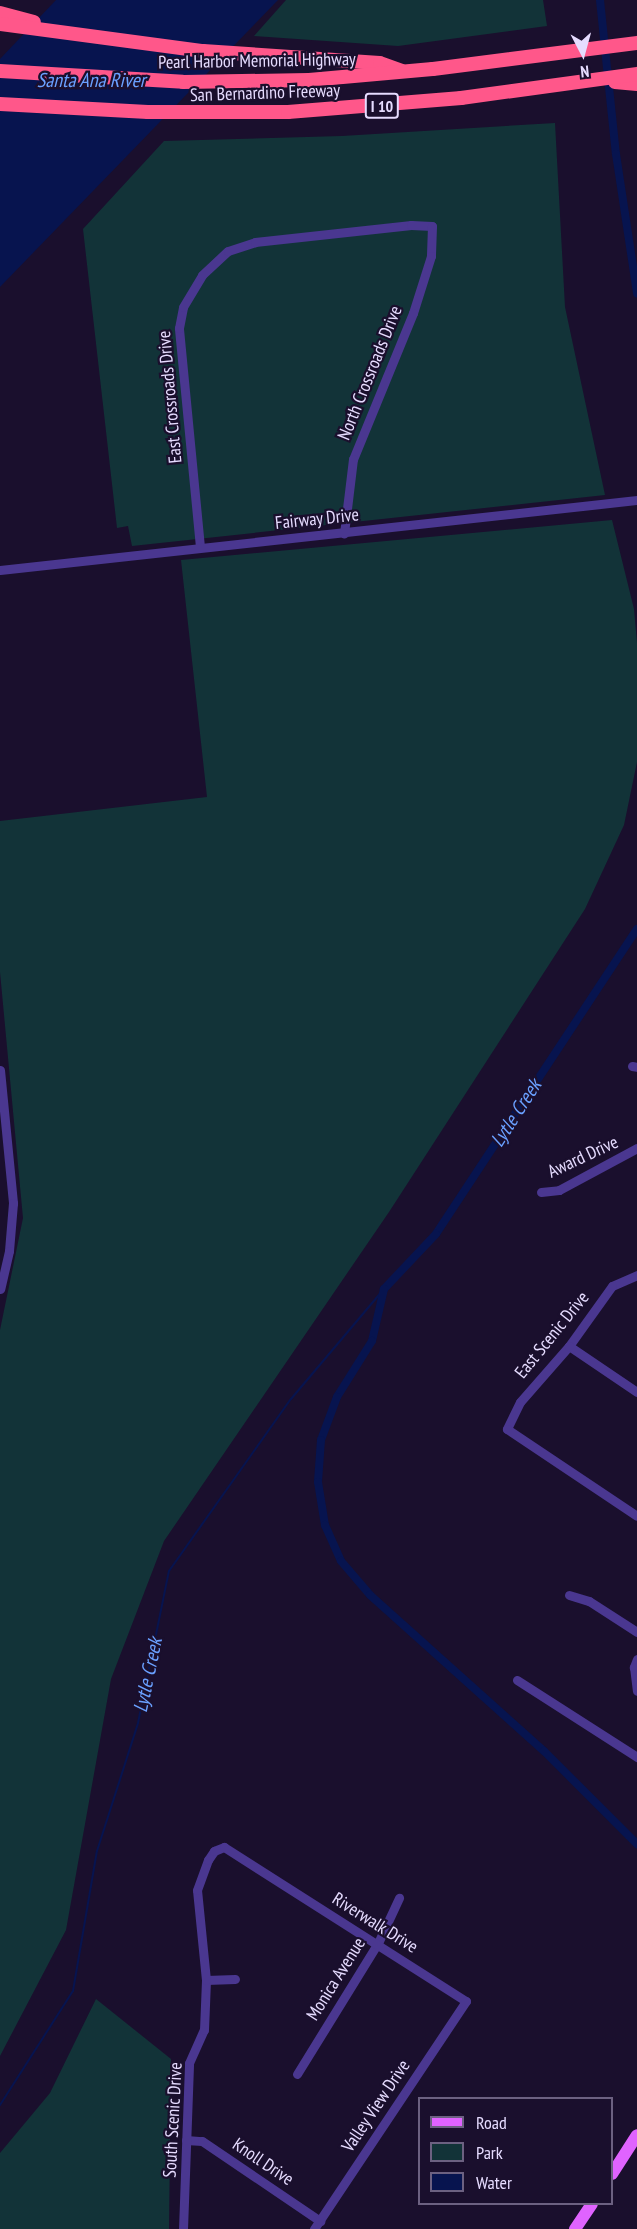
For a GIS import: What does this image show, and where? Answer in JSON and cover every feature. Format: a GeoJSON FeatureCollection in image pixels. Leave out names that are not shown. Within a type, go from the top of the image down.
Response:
{"type":"FeatureCollection","features":[{"type":"Feature","properties":{"kind":"highway"},"geometry":{"type":"LineString","coordinates":[[1,16],[67,33],[156,46],[380,63],[407,72]]}},
{"type":"Feature","properties":{"kind":"highway","name":"I 10"},"geometry":{"type":"LineString","coordinates":[[407,72],[637,43]]}},
{"type":"Feature","properties":{"kind":"highway","name":"Pearl Harbor Memorial Highway"},"geometry":{"type":"LineString","coordinates":[[0,71],[153,81],[263,82],[407,72]]}},
{"type":"Feature","properties":{"kind":"highway","name":"San Bernardino Freeway"},"geometry":{"type":"LineString","coordinates":[[0,104],[228,113],[377,106],[637,74]]}},
{"type":"Feature","properties":{"kind":"highway"},"geometry":{"type":"LineString","coordinates":[[595,80],[637,84]]}},
{"type":"Feature","properties":{"kind":"main road"},"geometry":{"type":"LineString","coordinates":[[613,2172],[637,2135]]}},
{"type":"Feature","properties":{"kind":"main road"},"geometry":{"type":"LineString","coordinates":[[575,2229],[591,2205]]}},
{"type":"Feature","properties":{"kind":"street","name":"East Crossroads Drive"},"geometry":{"type":"LineString","coordinates":[[200,547],[179,328],[183,306],[202,275],[228,250],[255,242],[411,225],[432,226]]}},
{"type":"Feature","properties":{"kind":"street","name":"North Crossroads Drive"},"geometry":{"type":"LineString","coordinates":[[344,533],[353,459],[413,313],[431,256],[432,226]]}},
{"type":"Feature","properties":{"kind":"street","name":"Fairway Drive"},"geometry":{"type":"LineString","coordinates":[[0,570],[637,500]]}},
{"type":"Feature","properties":{"kind":"street"},"geometry":{"type":"LineString","coordinates":[[0,1071],[13,1203],[9,1251],[0,1289]]}},
{"type":"Feature","properties":{"kind":"street","name":"Award Drive"},"geometry":{"type":"LineString","coordinates":[[541,1192],[559,1190],[637,1148]]}},
{"type":"Feature","properties":{"kind":"street","name":"East Scenic Drive"},"geometry":{"type":"LineString","coordinates":[[637,1275],[612,1286],[569,1346],[520,1402],[507,1429],[637,1516]]}},
{"type":"Feature","properties":{"kind":"street"},"geometry":{"type":"LineString","coordinates":[[569,1346],[637,1392]]}},
{"type":"Feature","properties":{"kind":"street"},"geometry":{"type":"LineString","coordinates":[[569,1595],[589,1601],[637,1632]]}},
{"type":"Feature","properties":{"kind":"street"},"geometry":{"type":"LineString","coordinates":[[637,1659],[634,1667],[637,1691]]}},
{"type":"Feature","properties":{"kind":"street"},"geometry":{"type":"LineString","coordinates":[[517,1680],[637,1757]]}},
{"type":"Feature","properties":{"kind":"street","name":"South Scenic Drive"},"geometry":{"type":"LineString","coordinates":[[183,2229],[189,2063],[204,2030],[206,1980],[196,1907],[196,1890],[208,1860],[214,1851],[224,1847],[266,1875]]}},
{"type":"Feature","properties":{"kind":"street","name":"Riverwalk Drive"},"geometry":{"type":"LineString","coordinates":[[266,1875],[378,1943],[466,2001]]}},
{"type":"Feature","properties":{"kind":"street","name":"Monica Avenue"},"geometry":{"type":"LineString","coordinates":[[297,2074],[378,1943],[399,1898]]}},
{"type":"Feature","properties":{"kind":"street"},"geometry":{"type":"LineString","coordinates":[[206,1980],[235,1979]]}},
{"type":"Feature","properties":{"kind":"street","name":"Valley View Drive"},"geometry":{"type":"LineString","coordinates":[[317,2225],[466,2001]]}},
{"type":"Feature","properties":{"kind":"street","name":"Knoll Drive"},"geometry":{"type":"LineString","coordinates":[[186,2139],[202,2140],[317,2225]]}},
{"type":"Feature","properties":{"kind":"green space"},"geometry":{"type":"Polygon","coordinates":[[[286,0],[543,0],[547,26],[398,46],[254,36],[286,0]]]}},
{"type":"Feature","properties":{"kind":"green space"},"geometry":{"type":"Polygon","coordinates":[[[555,123],[565,307],[605,495],[132,546],[128,526],[117,528],[83,229],[164,141],[342,136],[555,123]]]}},
{"type":"Feature","properties":{"kind":"green space"},"geometry":{"type":"Polygon","coordinates":[[[612,520],[634,609],[637,643],[637,762],[624,825],[585,909],[389,1212],[164,1541],[111,1679],[66,1930],[0,2056],[0,1330],[23,1218],[0,972],[0,821],[207,797],[181,560],[612,520]]]}},
{"type":"Feature","properties":{"kind":"green space"},"geometry":{"type":"Polygon","coordinates":[[[96,1999],[171,2059],[169,2229],[0,2229],[0,2153],[50,2093],[96,1999]]]}},
{"type":"Feature","properties":{"kind":"water","name":"Santa Ana River"},"geometry":{"type":"Polygon","coordinates":[[[56,0],[278,0],[0,287],[0,59],[56,0]]]}},
{"type":"Feature","properties":{"kind":"waterway","name":"Lytle Creek"},"geometry":{"type":"LineString","coordinates":[[600,0],[616,154],[637,293]]}},
{"type":"Feature","properties":{"kind":"waterway","name":"Lytle Creek"},"geometry":{"type":"LineString","coordinates":[[637,929],[436,1234],[384,1289],[372,1341],[337,1397],[321,1440],[318,1482],[325,1525],[341,1561],[370,1595],[544,1751],[637,1844]]}},
{"type":"Feature","properties":{"kind":"waterway","name":"Lytle Creek"},"geometry":{"type":"LineString","coordinates":[[0,2105],[73,1991],[97,1851],[138,1723],[169,1571],[291,1399],[384,1289]]}}]}
